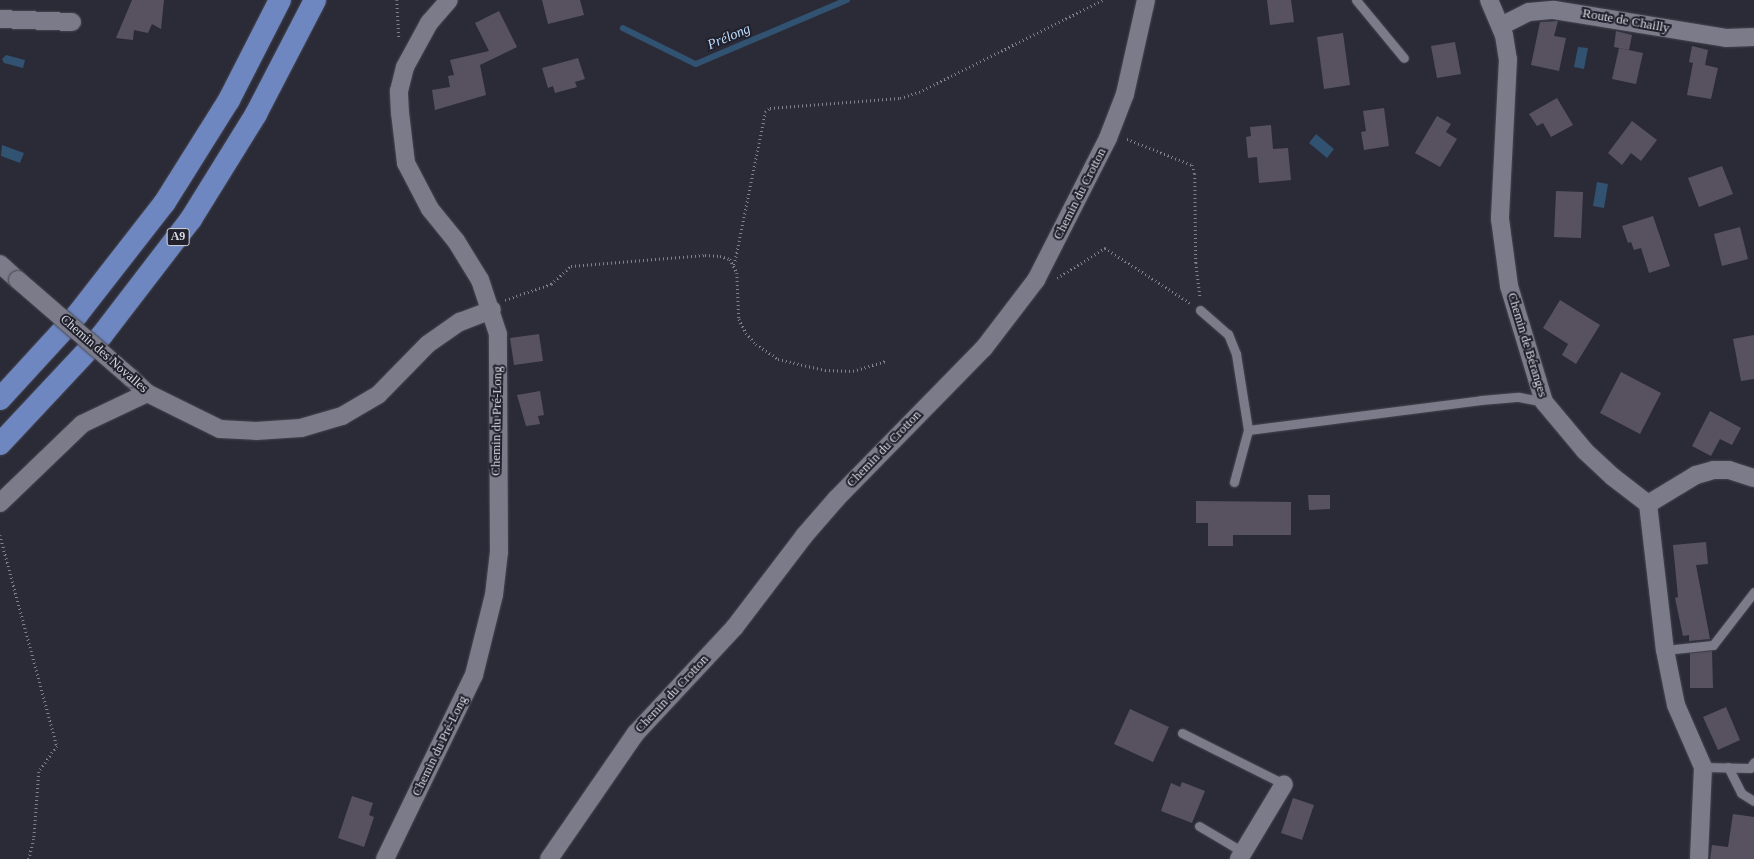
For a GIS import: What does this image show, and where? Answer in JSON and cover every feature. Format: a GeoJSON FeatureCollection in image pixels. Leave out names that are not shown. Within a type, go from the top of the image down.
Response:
{"type":"FeatureCollection","features":[{"type":"Feature","properties":{"kind":"highway","name":"A9"},"geometry":{"type":"LineString","coordinates":[[0,399],[77,315],[165,202],[229,100],[280,0]]}},
{"type":"Feature","properties":{"kind":"highway","name":"A9"},"geometry":{"type":"LineString","coordinates":[[0,444],[71,371],[102,335],[191,219],[260,108],[315,0]]}},
{"type":"Feature","properties":{"kind":"street","name":"Chemin du Pré-Long"},"geometry":{"type":"LineString","coordinates":[[385,859],[474,675],[494,595],[498,552],[498,334],[492,310],[473,267],[456,241],[430,209],[406,163],[399,91],[404,73],[429,23],[449,0]]}},
{"type":"Feature","properties":{"kind":"street","name":"Chemin du Crotton"},"geometry":{"type":"LineString","coordinates":[[549,859],[636,733],[734,628],[804,536],[837,498],[984,348],[1036,280],[1110,133],[1125,94],[1146,0]]}},
{"type":"Feature","properties":{"kind":"street","name":"Chemin de Béranges"},"geometry":{"type":"LineString","coordinates":[[1490,0],[1501,26],[1508,59],[1500,219],[1509,286],[1544,402],[1585,450],[1613,477],[1648,504]]}},
{"type":"Feature","properties":{"kind":"street","name":"Route de Chailly"},"geometry":{"type":"LineString","coordinates":[[1501,26],[1529,12],[1554,10],[1726,38],[1754,37]]}},
{"type":"Feature","properties":{"kind":"street"},"geometry":{"type":"LineString","coordinates":[[0,18],[72,22]]}},
{"type":"Feature","properties":{"kind":"street","name":"Chemin des Novalles"},"geometry":{"type":"LineString","coordinates":[[0,264],[147,393],[220,429],[256,430],[301,428],[342,416],[378,395],[428,344],[460,322],[492,310]]}},
{"type":"Feature","properties":{"kind":"street"},"geometry":{"type":"LineString","coordinates":[[0,503],[82,424],[147,393]]}},
{"type":"Feature","properties":{"kind":"street"},"geometry":{"type":"LineString","coordinates":[[1699,859],[1703,767],[1676,705],[1665,650],[1648,504],[1696,475],[1713,470],[1729,470],[1754,478]]}},
{"type":"Feature","properties":{"kind":"street"},"geometry":{"type":"LineString","coordinates":[[1241,856],[1284,784]]}},
{"type":"Feature","properties":{"kind":"lane"},"geometry":{"type":"LineString","coordinates":[[1356,0],[1404,58]]}},
{"type":"Feature","properties":{"kind":"lane"},"geometry":{"type":"LineString","coordinates":[[1200,310],[1228,334],[1236,354],[1248,430],[1234,482]]}},
{"type":"Feature","properties":{"kind":"lane"},"geometry":{"type":"LineString","coordinates":[[1248,430],[1481,400],[1519,397],[1544,402]]}},
{"type":"Feature","properties":{"kind":"lane"},"geometry":{"type":"LineString","coordinates":[[1665,650],[1713,645],[1754,592]]}},
{"type":"Feature","properties":{"kind":"lane"},"geometry":{"type":"LineString","coordinates":[[1182,733],[1284,784]]}},
{"type":"Feature","properties":{"kind":"lane"},"geometry":{"type":"LineString","coordinates":[[1703,767],[1750,768],[1754,762]]}},
{"type":"Feature","properties":{"kind":"lane"},"geometry":{"type":"LineString","coordinates":[[1728,767],[1741,793],[1754,801]]}},
{"type":"Feature","properties":{"kind":"lane"},"geometry":{"type":"LineString","coordinates":[[1199,826],[1241,856]]}},
{"type":"Feature","properties":{"kind":"path"},"geometry":{"type":"LineString","coordinates":[[734,265],[765,112],[770,108],[900,98],[913,94],[1103,0]]}},
{"type":"Feature","properties":{"kind":"path"},"geometry":{"type":"LineString","coordinates":[[1036,280],[1051,281],[1105,248],[1200,310],[1202,303],[1196,263],[1196,174],[1192,165],[1110,133]]}},
{"type":"Feature","properties":{"kind":"path"},"geometry":{"type":"LineString","coordinates":[[492,310],[509,298],[551,284],[571,266],[705,255],[730,259],[737,273],[739,318],[756,344],[778,358],[825,370],[853,371],[886,361]]}},
{"type":"Feature","properties":{"kind":"path"},"geometry":{"type":"LineString","coordinates":[[0,535],[57,746],[39,772],[34,839],[29,859]]}},
{"type":"Feature","properties":{"kind":"water"},"geometry":{"type":"Polygon","coordinates":[[[1578,47],[1588,48],[1584,69],[1574,67],[1578,47]]]}},
{"type":"Feature","properties":{"kind":"water"},"geometry":{"type":"Polygon","coordinates":[[[6,55],[25,60],[23,68],[4,63],[2,59],[6,55]]]}},
{"type":"Feature","properties":{"kind":"water"},"geometry":{"type":"Polygon","coordinates":[[[1316,134],[1334,149],[1327,158],[1309,143],[1316,134]]]}},
{"type":"Feature","properties":{"kind":"water"},"geometry":{"type":"Polygon","coordinates":[[[2,145],[24,153],[20,163],[1,156],[2,145]]]}},
{"type":"Feature","properties":{"kind":"water"},"geometry":{"type":"Polygon","coordinates":[[[1597,182],[1608,184],[1604,208],[1593,206],[1597,182]]]}},
{"type":"Feature","properties":{"kind":"building"},"geometry":{"type":"Polygon","coordinates":[[[132,0],[164,0],[161,29],[152,24],[148,33],[134,30],[133,40],[116,38],[132,0]]]}},
{"type":"Feature","properties":{"kind":"building"},"geometry":{"type":"Polygon","coordinates":[[[542,0],[580,0],[584,15],[548,24],[542,0]]]}},
{"type":"Feature","properties":{"kind":"building"},"geometry":{"type":"Polygon","coordinates":[[[1267,0],[1291,0],[1294,22],[1270,25],[1267,0]]]}},
{"type":"Feature","properties":{"kind":"building"},"geometry":{"type":"Polygon","coordinates":[[[499,11],[517,47],[480,65],[486,95],[435,110],[432,90],[450,87],[448,76],[454,75],[450,60],[489,51],[475,23],[499,11]]]}},
{"type":"Feature","properties":{"kind":"building"},"geometry":{"type":"Polygon","coordinates":[[[1558,21],[1554,36],[1566,38],[1559,71],[1531,65],[1540,22],[1558,21]]]}},
{"type":"Feature","properties":{"kind":"building"},"geometry":{"type":"Polygon","coordinates":[[[1616,31],[1632,35],[1629,50],[1614,47],[1616,31]]]}},
{"type":"Feature","properties":{"kind":"building"},"geometry":{"type":"Polygon","coordinates":[[[1343,33],[1350,85],[1324,89],[1317,37],[1343,33]]]}},
{"type":"Feature","properties":{"kind":"building"},"geometry":{"type":"Polygon","coordinates":[[[1455,42],[1461,74],[1437,78],[1431,46],[1455,42]]]}},
{"type":"Feature","properties":{"kind":"building"},"geometry":{"type":"Polygon","coordinates":[[[1692,46],[1708,50],[1705,65],[1718,68],[1711,99],[1687,95],[1693,63],[1689,62],[1692,46]]]}},
{"type":"Feature","properties":{"kind":"building"},"geometry":{"type":"Polygon","coordinates":[[[1619,48],[1643,53],[1636,84],[1612,79],[1619,48]]]}},
{"type":"Feature","properties":{"kind":"building"},"geometry":{"type":"Polygon","coordinates":[[[578,58],[585,79],[575,82],[577,87],[555,93],[553,86],[548,88],[542,68],[578,58]]]}},
{"type":"Feature","properties":{"kind":"building"},"geometry":{"type":"Polygon","coordinates":[[[1557,98],[1573,125],[1551,137],[1543,123],[1537,126],[1529,114],[1557,98]]]}},
{"type":"Feature","properties":{"kind":"building"},"geometry":{"type":"Polygon","coordinates":[[[1384,108],[1389,146],[1364,150],[1361,132],[1366,131],[1363,111],[1384,108]]]}},
{"type":"Feature","properties":{"kind":"building"},"geometry":{"type":"Polygon","coordinates":[[[1437,116],[1451,124],[1446,132],[1457,139],[1440,167],[1415,153],[1437,116]]]}},
{"type":"Feature","properties":{"kind":"building"},"geometry":{"type":"Polygon","coordinates":[[[1632,121],[1657,140],[1641,161],[1631,153],[1622,165],[1608,153],[1632,121]]]}},
{"type":"Feature","properties":{"kind":"building"},"geometry":{"type":"Polygon","coordinates":[[[1271,125],[1273,149],[1288,148],[1291,180],[1259,183],[1257,157],[1248,158],[1246,137],[1251,136],[1250,127],[1271,125]]]}},
{"type":"Feature","properties":{"kind":"building"},"geometry":{"type":"Polygon","coordinates":[[[1722,166],[1733,194],[1699,207],[1688,178],[1722,166]]]}},
{"type":"Feature","properties":{"kind":"building"},"geometry":{"type":"Polygon","coordinates":[[[1556,191],[1583,192],[1581,238],[1554,237],[1556,191]]]}},
{"type":"Feature","properties":{"kind":"building"},"geometry":{"type":"Polygon","coordinates":[[[1653,216],[1670,266],[1649,273],[1641,248],[1634,250],[1631,242],[1628,243],[1622,226],[1653,216]]]}},
{"type":"Feature","properties":{"kind":"building"},"geometry":{"type":"Polygon","coordinates":[[[1740,227],[1748,259],[1722,266],[1714,234],[1740,227]]]}},
{"type":"Feature","properties":{"kind":"building"},"geometry":{"type":"Polygon","coordinates":[[[1560,300],[1600,325],[1576,364],[1562,355],[1568,344],[1543,328],[1560,300]]]}},
{"type":"Feature","properties":{"kind":"building"},"geometry":{"type":"Polygon","coordinates":[[[539,334],[543,361],[514,365],[510,338],[539,334]]]}},
{"type":"Feature","properties":{"kind":"building"},"geometry":{"type":"Polygon","coordinates":[[[1754,335],[1754,379],[1741,381],[1733,339],[1754,335]]]}},
{"type":"Feature","properties":{"kind":"building"},"geometry":{"type":"Polygon","coordinates":[[[1621,372],[1661,393],[1640,434],[1600,413],[1621,372]]]}},
{"type":"Feature","properties":{"kind":"building"},"geometry":{"type":"Polygon","coordinates":[[[540,391],[544,415],[538,416],[540,424],[526,426],[517,395],[540,391]]]}},
{"type":"Feature","properties":{"kind":"building"},"geometry":{"type":"Polygon","coordinates":[[[1710,411],[1741,428],[1732,445],[1720,439],[1711,456],[1692,446],[1710,411]]]}},
{"type":"Feature","properties":{"kind":"building"},"geometry":{"type":"Polygon","coordinates":[[[1308,495],[1330,495],[1330,509],[1309,510],[1308,495]]]}},
{"type":"Feature","properties":{"kind":"building"},"geometry":{"type":"Polygon","coordinates":[[[1196,501],[1291,502],[1291,535],[1233,535],[1233,546],[1208,546],[1208,523],[1196,523],[1196,501]]]}},
{"type":"Feature","properties":{"kind":"building"},"geometry":{"type":"Polygon","coordinates":[[[1706,542],[1708,564],[1696,565],[1710,639],[1689,641],[1689,635],[1683,636],[1675,598],[1678,597],[1673,545],[1706,542]]]}},
{"type":"Feature","properties":{"kind":"building"},"geometry":{"type":"Polygon","coordinates":[[[1712,651],[1713,688],[1690,688],[1690,653],[1712,651]]]}},
{"type":"Feature","properties":{"kind":"building"},"geometry":{"type":"Polygon","coordinates":[[[1726,707],[1740,740],[1718,750],[1703,717],[1726,707]]]}},
{"type":"Feature","properties":{"kind":"building"},"geometry":{"type":"Polygon","coordinates":[[[1130,709],[1169,727],[1153,762],[1114,744],[1130,709]]]}},
{"type":"Feature","properties":{"kind":"building"},"geometry":{"type":"Polygon","coordinates":[[[1182,782],[1205,791],[1192,823],[1161,811],[1171,783],[1180,787],[1182,782]]]}},
{"type":"Feature","properties":{"kind":"building"},"geometry":{"type":"Polygon","coordinates":[[[352,796],[373,803],[369,815],[374,817],[364,847],[338,838],[352,796]]]}},
{"type":"Feature","properties":{"kind":"building"},"geometry":{"type":"Polygon","coordinates":[[[1293,798],[1314,805],[1302,840],[1281,833],[1293,798]]]}},
{"type":"Feature","properties":{"kind":"building"},"geometry":{"type":"Polygon","coordinates":[[[1733,814],[1754,817],[1754,859],[1710,859],[1712,845],[1728,847],[1733,814]]]}},
{"type":"Feature","properties":{"kind":"waterway","name":"Prélong"},"geometry":{"type":"LineString","coordinates":[[623,28],[696,64],[847,0]]}}]}
